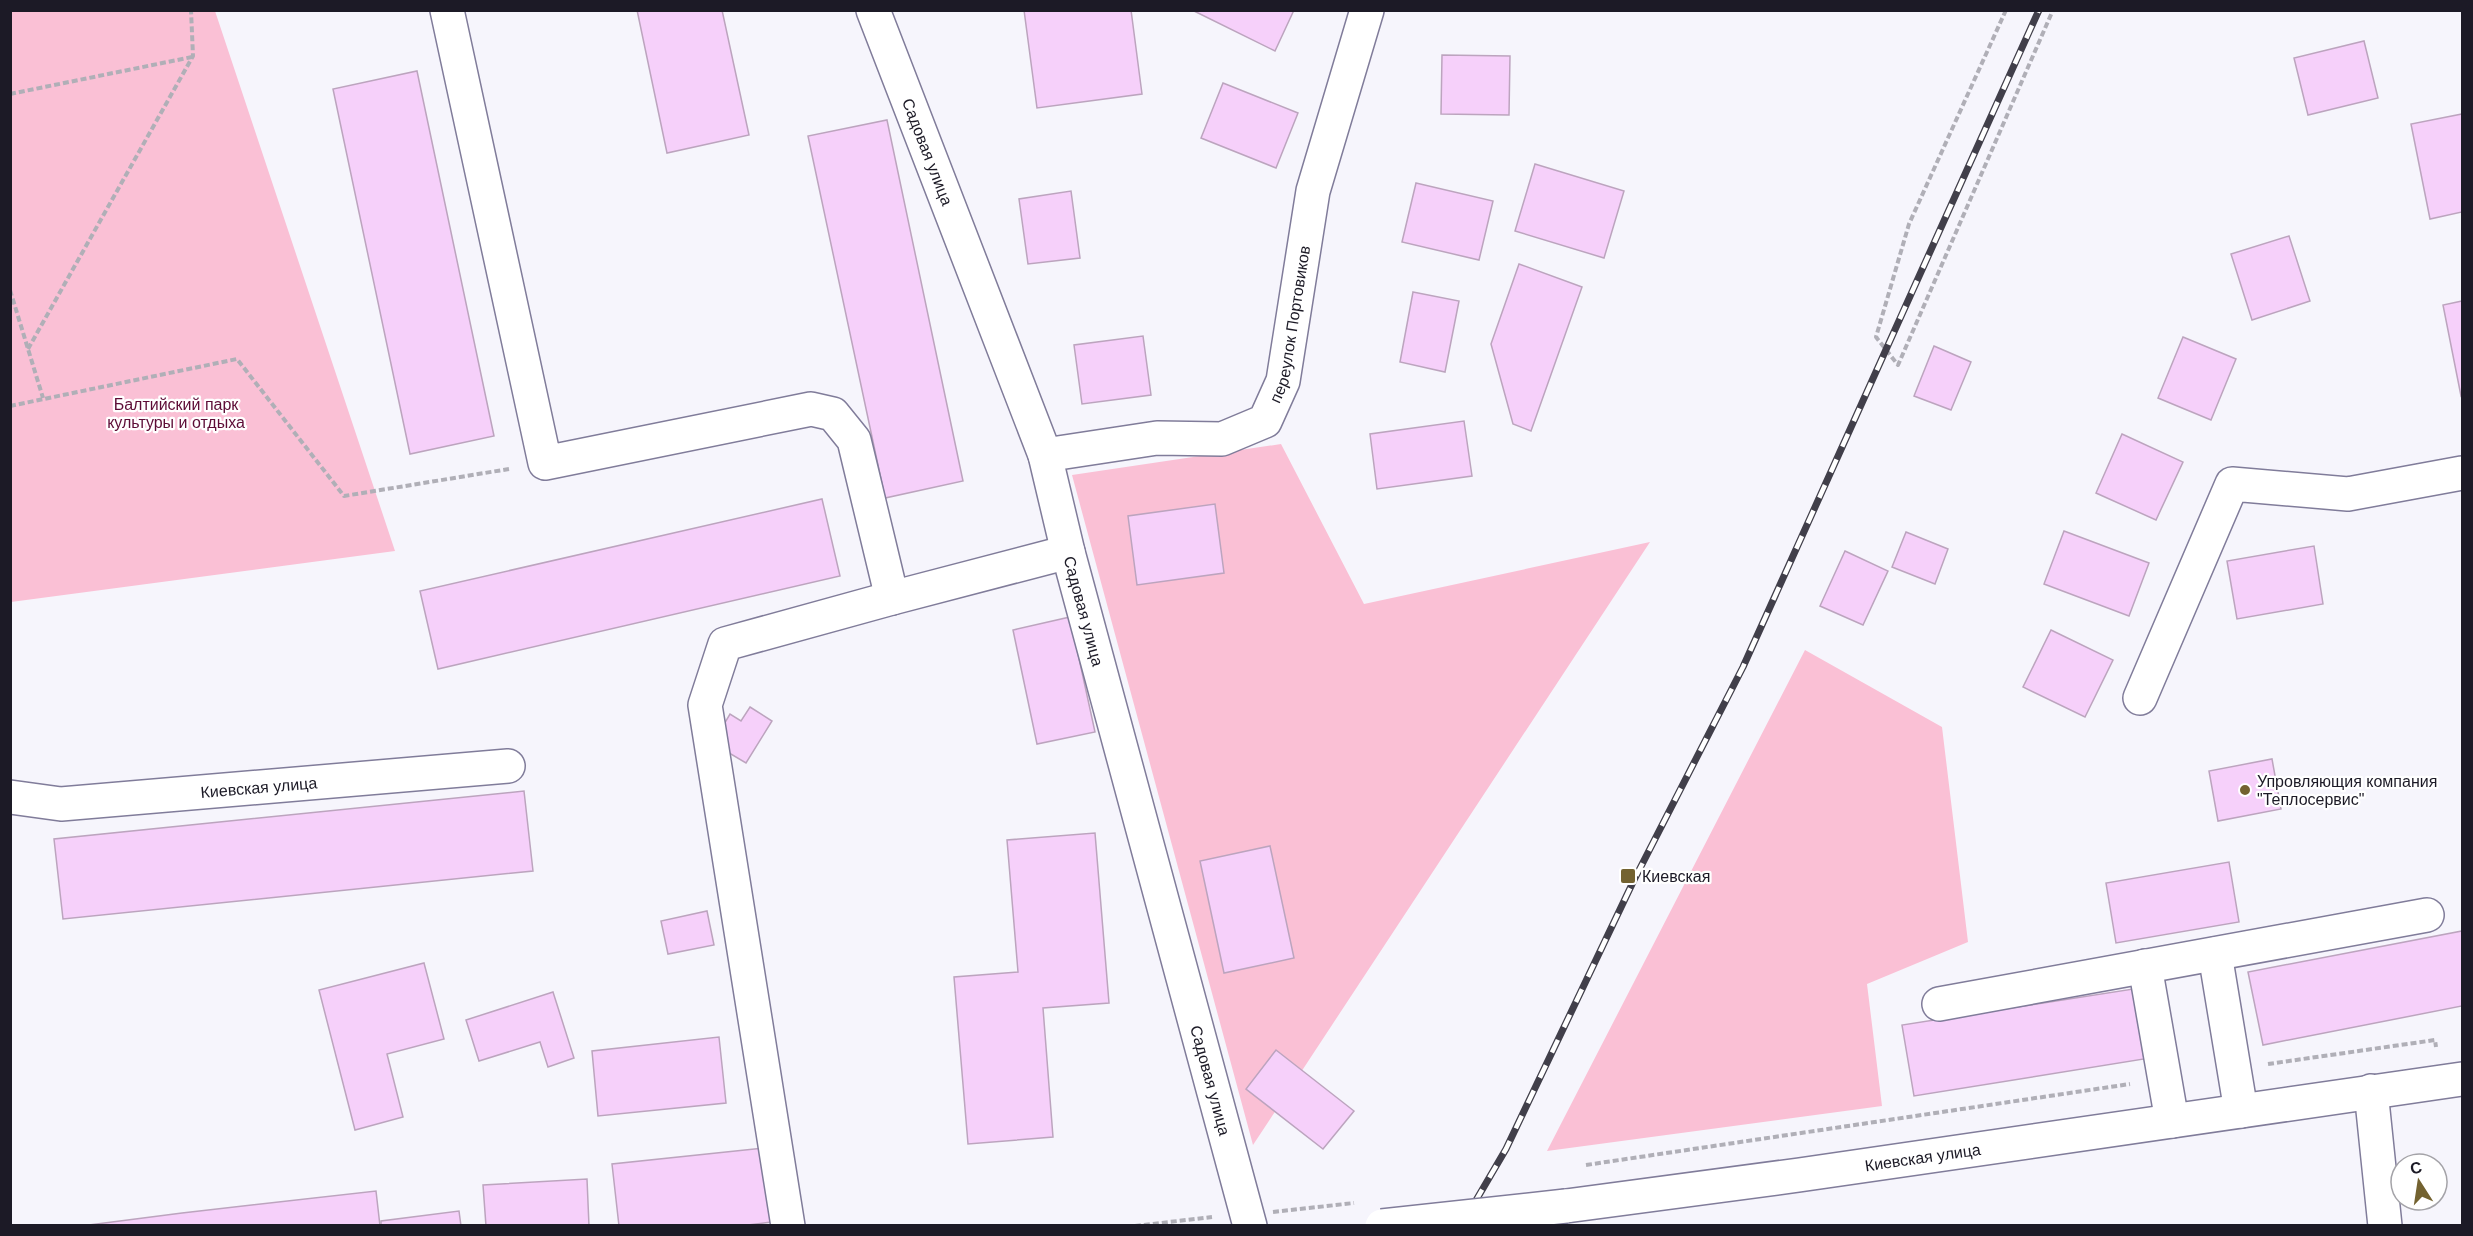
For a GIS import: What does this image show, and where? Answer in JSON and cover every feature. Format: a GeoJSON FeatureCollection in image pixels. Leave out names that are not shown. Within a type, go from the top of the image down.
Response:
{"type":"FeatureCollection","features":[{"type":"Feature","properties":{"kind":"street"},"geometry":{"type":"LineString","coordinates":[[447,10],[545,463],[811,409],[833,414],[854,440],[892,597]]}},
{"type":"Feature","properties":{"kind":"street","name":"Садовая улица"},"geometry":{"type":"LineString","coordinates":[[873,10],[1045,455],[1068,552],[1256,1217]]}},
{"type":"Feature","properties":{"kind":"street","name":"переулок Портовиков"},"geometry":{"type":"LineString","coordinates":[[1045,455],[1157,438],[1222,439],[1265,421],[1283,381],[1313,191],[1367,10]]}},
{"type":"Feature","properties":{"kind":"street"},"geometry":{"type":"LineString","coordinates":[[2140,698],[2232,484],[2348,494],[2463,473]]}},
{"type":"Feature","properties":{"kind":"street"},"geometry":{"type":"LineString","coordinates":[[788,1226],[705,705],[725,644],[892,597],[1068,552]]}},
{"type":"Feature","properties":{"kind":"street","name":"Киевская улица"},"geometry":{"type":"LineString","coordinates":[[10,798],[61,804],[508,766]]}},
{"type":"Feature","properties":{"kind":"street"},"geometry":{"type":"LineString","coordinates":[[1939,1004],[2427,915]]}},
{"type":"Feature","properties":{"kind":"street"},"geometry":{"type":"LineString","coordinates":[[2215,954],[2241,1111]]}},
{"type":"Feature","properties":{"kind":"street"},"geometry":{"type":"LineString","coordinates":[[2145,966],[2172,1121]]}},
{"type":"Feature","properties":{"kind":"street","name":"Киевская улица"},"geometry":{"type":"LineString","coordinates":[[1382,1226],[1562,1216],[2452,1080]]}},
{"type":"Feature","properties":{"kind":"street"},"geometry":{"type":"LineString","coordinates":[[2371,1092],[2385,1226]]}},
{"type":"Feature","properties":{"kind":"path"},"geometry":{"type":"LineString","coordinates":[[28,349],[193,57],[191,10]]}},
{"type":"Feature","properties":{"kind":"path"},"geometry":{"type":"LineString","coordinates":[[2006,10],[1909,224],[1876,337],[1898,365],[2053,10]]}},
{"type":"Feature","properties":{"kind":"path"},"geometry":{"type":"LineString","coordinates":[[10,94],[193,57]]}},
{"type":"Feature","properties":{"kind":"path"},"geometry":{"type":"LineString","coordinates":[[10,290],[43,398]]}},
{"type":"Feature","properties":{"kind":"path"},"geometry":{"type":"LineString","coordinates":[[10,406],[237,359],[344,496],[545,463]]}},
{"type":"Feature","properties":{"kind":"path"},"geometry":{"type":"LineString","coordinates":[[2234,1069],[2435,1040],[2452,1080]]}},
{"type":"Feature","properties":{"kind":"path"},"geometry":{"type":"LineString","coordinates":[[1581,1168],[1590,1163],[2165,1079]]}},
{"type":"Feature","properties":{"kind":"path"},"geometry":{"type":"LineString","coordinates":[[1135,1226],[1256,1217]]}},
{"type":"Feature","properties":{"kind":"green space","name":"Балтийский парк культуры и отдыха"},"geometry":{"type":"Polygon","coordinates":[[[10,11],[215,11],[395,551],[11,602],[10,11]]]}},
{"type":"Feature","properties":{"kind":"green space"},"geometry":{"type":"Polygon","coordinates":[[[1281,444],[1364,604],[1650,542],[1253,1145],[1072,475],[1281,444]]]}},
{"type":"Feature","properties":{"kind":"green space"},"geometry":{"type":"Polygon","coordinates":[[[1805,650],[1942,727],[1968,942],[1867,984],[1882,1106],[1547,1151],[1805,650]]]}},
{"type":"Feature","properties":{"kind":"building"},"geometry":{"type":"Polygon","coordinates":[[[637,10],[722,10],[749,135],[667,153],[637,10]]]}},
{"type":"Feature","properties":{"kind":"building"},"geometry":{"type":"Polygon","coordinates":[[[1024,10],[1131,10],[1142,94],[1037,108],[1024,10]]]}},
{"type":"Feature","properties":{"kind":"building"},"geometry":{"type":"Polygon","coordinates":[[[1192,10],[1294,10],[1275,51],[1192,10]]]}},
{"type":"Feature","properties":{"kind":"building"},"geometry":{"type":"Polygon","coordinates":[[[2364,41],[2378,98],[2308,115],[2294,58],[2364,41]]]}},
{"type":"Feature","properties":{"kind":"building"},"geometry":{"type":"Polygon","coordinates":[[[1442,55],[1510,56],[1509,115],[1441,114],[1442,55]]]}},
{"type":"Feature","properties":{"kind":"building"},"geometry":{"type":"Polygon","coordinates":[[[417,71],[494,436],[410,454],[333,89],[417,71]]]}},
{"type":"Feature","properties":{"kind":"building"},"geometry":{"type":"Polygon","coordinates":[[[1223,83],[1298,113],[1276,168],[1201,138],[1223,83]]]}},
{"type":"Feature","properties":{"kind":"building"},"geometry":{"type":"Polygon","coordinates":[[[2462,114],[2462,212],[2430,219],[2411,124],[2462,114]]]}},
{"type":"Feature","properties":{"kind":"building"},"geometry":{"type":"Polygon","coordinates":[[[887,120],[963,481],[885,498],[808,136],[887,120]]]}},
{"type":"Feature","properties":{"kind":"building"},"geometry":{"type":"Polygon","coordinates":[[[1535,164],[1624,191],[1604,258],[1515,231],[1535,164]]]}},
{"type":"Feature","properties":{"kind":"building"},"geometry":{"type":"Polygon","coordinates":[[[1416,183],[1493,201],[1479,260],[1402,242],[1416,183]]]}},
{"type":"Feature","properties":{"kind":"building"},"geometry":{"type":"Polygon","coordinates":[[[1071,191],[1080,258],[1028,264],[1019,199],[1071,191]]]}},
{"type":"Feature","properties":{"kind":"building"},"geometry":{"type":"Polygon","coordinates":[[[2289,236],[2310,301],[2252,320],[2231,254],[2289,236]]]}},
{"type":"Feature","properties":{"kind":"building"},"geometry":{"type":"Polygon","coordinates":[[[1519,264],[1582,287],[1531,431],[1513,424],[1491,344],[1519,264]]]}},
{"type":"Feature","properties":{"kind":"building"},"geometry":{"type":"Polygon","coordinates":[[[1413,292],[1459,301],[1445,372],[1400,362],[1413,292]]]}},
{"type":"Feature","properties":{"kind":"building"},"geometry":{"type":"Polygon","coordinates":[[[2462,301],[2462,395],[2461,396],[2443,305],[2462,301]]]}},
{"type":"Feature","properties":{"kind":"building"},"geometry":{"type":"Polygon","coordinates":[[[1143,336],[1151,395],[1082,404],[1074,345],[1143,336]]]}},
{"type":"Feature","properties":{"kind":"building"},"geometry":{"type":"Polygon","coordinates":[[[2183,337],[2236,359],[2211,420],[2158,398],[2183,337]]]}},
{"type":"Feature","properties":{"kind":"building"},"geometry":{"type":"Polygon","coordinates":[[[1934,346],[1971,362],[1951,410],[1914,396],[1934,346]]]}},
{"type":"Feature","properties":{"kind":"building"},"geometry":{"type":"Polygon","coordinates":[[[1464,421],[1472,476],[1377,489],[1370,434],[1464,421]]]}},
{"type":"Feature","properties":{"kind":"building"},"geometry":{"type":"Polygon","coordinates":[[[2122,434],[2183,462],[2156,520],[2096,493],[2122,434]]]}},
{"type":"Feature","properties":{"kind":"building"},"geometry":{"type":"Polygon","coordinates":[[[822,499],[840,576],[438,669],[420,591],[822,499]]]}},
{"type":"Feature","properties":{"kind":"building"},"geometry":{"type":"Polygon","coordinates":[[[1215,504],[1224,573],[1137,585],[1128,516],[1215,504]]]}},
{"type":"Feature","properties":{"kind":"building"},"geometry":{"type":"Polygon","coordinates":[[[2064,531],[2149,563],[2129,616],[2044,584],[2064,531]]]}},
{"type":"Feature","properties":{"kind":"building"},"geometry":{"type":"Polygon","coordinates":[[[1906,532],[1948,549],[1935,584],[1892,567],[1906,532]]]}},
{"type":"Feature","properties":{"kind":"building"},"geometry":{"type":"Polygon","coordinates":[[[2314,546],[2323,604],[2237,619],[2227,561],[2314,546]]]}},
{"type":"Feature","properties":{"kind":"building"},"geometry":{"type":"Polygon","coordinates":[[[1845,551],[1888,571],[1863,625],[1820,606],[1845,551]]]}},
{"type":"Feature","properties":{"kind":"building"},"geometry":{"type":"Polygon","coordinates":[[[1070,617],[1095,732],[1037,744],[1013,630],[1070,617]]]}},
{"type":"Feature","properties":{"kind":"building"},"geometry":{"type":"Polygon","coordinates":[[[2051,630],[2113,660],[2085,717],[2023,687],[2051,630]]]}},
{"type":"Feature","properties":{"kind":"building"},"geometry":{"type":"Polygon","coordinates":[[[750,707],[772,721],[746,763],[724,750],[728,743],[717,736],[730,714],[741,721],[750,707]]]}},
{"type":"Feature","properties":{"kind":"building","name":"Упровляющия компания \"Теплосервис\""},"geometry":{"type":"Polygon","coordinates":[[[2272,759],[2281,809],[2218,821],[2209,771],[2272,759]]]}},
{"type":"Feature","properties":{"kind":"building"},"geometry":{"type":"Polygon","coordinates":[[[524,791],[533,871],[63,919],[54,839],[524,791]]]}},
{"type":"Feature","properties":{"kind":"building"},"geometry":{"type":"Polygon","coordinates":[[[1095,833],[1109,1003],[1043,1008],[1053,1137],[968,1144],[954,977],[1018,972],[1007,840],[1095,833]]]}},
{"type":"Feature","properties":{"kind":"building"},"geometry":{"type":"Polygon","coordinates":[[[1270,846],[1294,958],[1224,973],[1200,861],[1270,846]]]}},
{"type":"Feature","properties":{"kind":"building"},"geometry":{"type":"Polygon","coordinates":[[[2229,862],[2239,922],[2116,943],[2106,883],[2229,862]]]}},
{"type":"Feature","properties":{"kind":"building"},"geometry":{"type":"Polygon","coordinates":[[[707,911],[714,945],[668,954],[661,921],[707,911]]]}},
{"type":"Feature","properties":{"kind":"building"},"geometry":{"type":"Polygon","coordinates":[[[2462,931],[2462,1006],[2263,1045],[2248,972],[2462,931]]]}},
{"type":"Feature","properties":{"kind":"building"},"geometry":{"type":"Polygon","coordinates":[[[424,963],[444,1039],[387,1054],[403,1117],[355,1130],[319,990],[424,963]]]}},
{"type":"Feature","properties":{"kind":"building"},"geometry":{"type":"Polygon","coordinates":[[[2133,989],[2144,1059],[1914,1096],[1902,1025],[2133,989]]]}},
{"type":"Feature","properties":{"kind":"building"},"geometry":{"type":"Polygon","coordinates":[[[553,992],[574,1058],[548,1067],[540,1042],[479,1061],[466,1020],[553,992]]]}},
{"type":"Feature","properties":{"kind":"building"},"geometry":{"type":"Polygon","coordinates":[[[719,1037],[726,1103],[598,1116],[592,1051],[719,1037]]]}},
{"type":"Feature","properties":{"kind":"building"},"geometry":{"type":"Polygon","coordinates":[[[1276,1050],[1354,1111],[1323,1149],[1246,1089],[1276,1050]]]}},
{"type":"Feature","properties":{"kind":"building"},"geometry":{"type":"Polygon","coordinates":[[[764,1148],[771,1222],[740,1226],[619,1226],[612,1164],[764,1148]]]}},
{"type":"Feature","properties":{"kind":"building"},"geometry":{"type":"Polygon","coordinates":[[[587,1179],[589,1226],[486,1226],[483,1185],[587,1179]]]}},
{"type":"Feature","properties":{"kind":"building"},"geometry":{"type":"Polygon","coordinates":[[[376,1191],[380,1226],[81,1226],[182,1213],[376,1191]]]}},
{"type":"Feature","properties":{"kind":"building"},"geometry":{"type":"Polygon","coordinates":[[[459,1211],[461,1226],[381,1226],[381,1221],[459,1211]]]}},
{"type":"Feature","properties":{"kind":"railway"},"geometry":{"type":"LineString","coordinates":[[1461,1226],[1506,1149],[1634,880],[1743,667],[2039,10]]}},
{"type":"Feature","properties":{"kind":"place","name":"Упровляющия компания \"Теплосервис\""},"geometry":{"type":"Point","coordinates":[2245,790]}},
{"type":"Feature","properties":{"kind":"place","name":"Киевская"},"geometry":{"type":"Point","coordinates":[1628,876]}}]}
